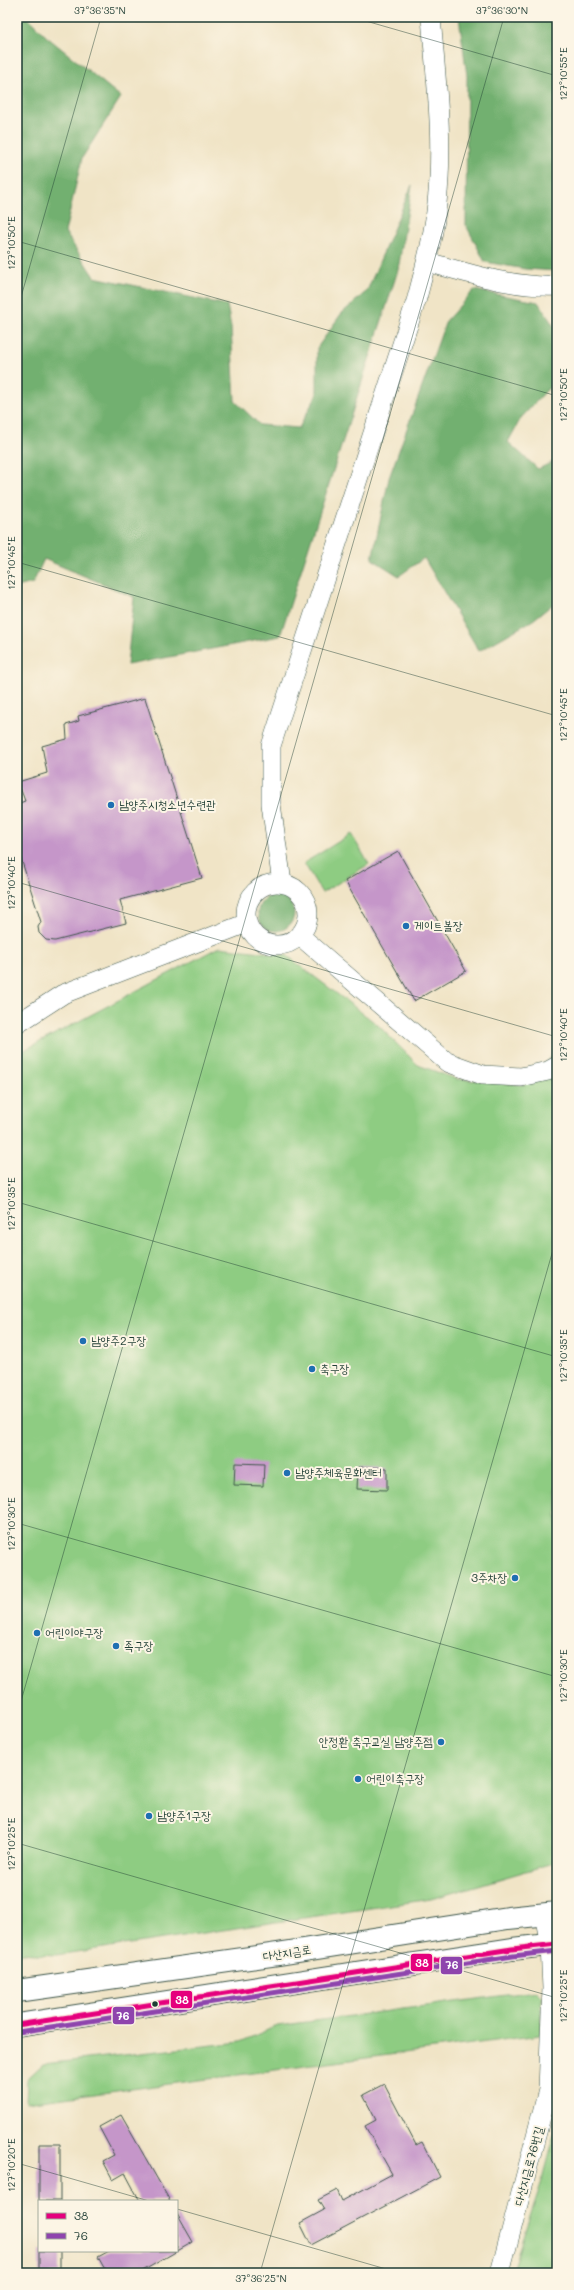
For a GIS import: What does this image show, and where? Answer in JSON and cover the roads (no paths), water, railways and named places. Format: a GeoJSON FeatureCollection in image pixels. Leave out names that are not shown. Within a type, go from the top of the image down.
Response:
{"type":"FeatureCollection","features":[{"type":"Feature","properties":{"kind":"street"},"geometry":{"type":"LineString","coordinates":[[282,883],[271,804],[271,746],[417,298],[427,262],[437,203],[440,123],[431,17]]}},
{"type":"Feature","properties":{"kind":"street"},"geometry":{"type":"LineString","coordinates":[[427,262],[492,280],[557,286]]}},
{"type":"Feature","properties":{"kind":"street"},"geometry":{"type":"LineString","coordinates":[[273,882],[282,883],[293,887],[306,902],[308,912],[307,922],[299,936],[287,943],[268,944],[254,935],[247,923],[246,911],[248,900],[254,892],[263,886],[273,882]]}},
{"type":"Feature","properties":{"kind":"street"},"geometry":{"type":"LineString","coordinates":[[17,1024],[63,994],[247,923]]}},
{"type":"Feature","properties":{"kind":"street"},"geometry":{"type":"LineString","coordinates":[[299,936],[447,1062],[483,1075],[521,1077],[548,1071],[557,1066]]}},
{"type":"Feature","properties":{"kind":"street","name":"다산지금로76번길"},"geometry":{"type":"LineString","coordinates":[[500,2273],[548,2090],[554,1944],[551,1914]]}},
{"type":"Feature","properties":{"kind":"street","name":"다산지금로"},"geometry":{"type":"LineString","coordinates":[[17,1991],[551,1914]]}},
{"type":"Feature","properties":{"kind":"street"},"geometry":{"type":"LineString","coordinates":[[17,2025],[554,1944]]}},
{"type":"Feature","properties":{"kind":"place","name":"남양주시청소년수련관"},"geometry":{"type":"Point","coordinates":[111,805]}},
{"type":"Feature","properties":{"kind":"place","name":"게이트볼장"},"geometry":{"type":"Point","coordinates":[406,926]}},
{"type":"Feature","properties":{"kind":"place","name":"남양주2구장"},"geometry":{"type":"Point","coordinates":[83,1341]}},
{"type":"Feature","properties":{"kind":"place","name":"축구장"},"geometry":{"type":"Point","coordinates":[312,1369]}},
{"type":"Feature","properties":{"kind":"place","name":"남양주체육문화센터"},"geometry":{"type":"Point","coordinates":[287,1473]}},
{"type":"Feature","properties":{"kind":"place","name":"3주차장"},"geometry":{"type":"Point","coordinates":[515,1578]}},
{"type":"Feature","properties":{"kind":"place","name":"어린이야구장"},"geometry":{"type":"Point","coordinates":[37,1633]}},
{"type":"Feature","properties":{"kind":"place","name":"족구장"},"geometry":{"type":"Point","coordinates":[116,1646]}},
{"type":"Feature","properties":{"kind":"place","name":"안정환 축구교실 남양주점"},"geometry":{"type":"Point","coordinates":[441,1742]}},
{"type":"Feature","properties":{"kind":"place","name":"어린이축구장"},"geometry":{"type":"Point","coordinates":[358,1779]}},
{"type":"Feature","properties":{"kind":"place","name":"남양주1구장"},"geometry":{"type":"Point","coordinates":[149,1816]}}]}
